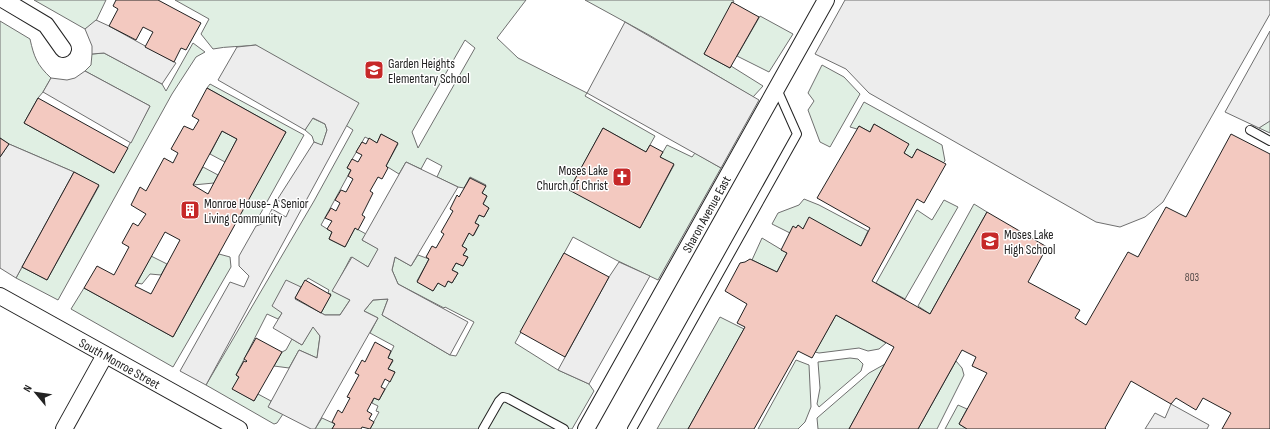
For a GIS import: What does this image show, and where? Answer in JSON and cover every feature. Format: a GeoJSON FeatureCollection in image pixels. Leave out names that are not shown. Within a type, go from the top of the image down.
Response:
{"type":"FeatureCollection","features":[{"type":"Feature","properties":{"kind":"street"},"geometry":{"type":"LineString","coordinates":[[4,0],[46,25],[63,49]]}},
{"type":"Feature","properties":{"kind":"street","name":"Sharon Avenue East"},"geometry":{"type":"LineString","coordinates":[[586,429],[826,0]]}},
{"type":"Feature","properties":{"kind":"street","name":"South Monroe Street"},"geometry":{"type":"LineString","coordinates":[[0,296],[239,429]]}},
{"type":"Feature","properties":{"kind":"street"},"geometry":{"type":"LineString","coordinates":[[64,429],[105,355]]}},
{"type":"Feature","properties":{"kind":"lane"},"geometry":{"type":"LineString","coordinates":[[632,429],[797,134],[776,89]]}},
{"type":"Feature","properties":{"kind":"lane"},"geometry":{"type":"LineString","coordinates":[[1250,130],[1270,141]]}},
{"type":"Feature","properties":{"kind":"lane"},"geometry":{"type":"LineString","coordinates":[[483,429],[499,400],[503,398],[508,398],[564,429]]}},
{"type":"Feature","properties":{"kind":"green space"},"geometry":{"type":"Polygon","coordinates":[[[34,0],[106,0],[95,23],[85,29],[34,0]]]}},
{"type":"Feature","properties":{"kind":"green space"},"geometry":{"type":"Polygon","coordinates":[[[175,0],[526,0],[497,38],[518,58],[587,93],[585,96],[655,136],[646,152],[603,128],[570,189],[640,228],[674,165],[660,157],[667,145],[692,157],[695,153],[721,168],[658,280],[573,237],[515,343],[558,370],[589,384],[594,391],[572,429],[370,429],[379,412],[376,411],[378,406],[372,403],[374,398],[379,400],[395,372],[388,369],[393,361],[388,358],[394,346],[370,333],[378,318],[364,311],[373,300],[388,299],[382,315],[450,355],[456,356],[474,322],[398,284],[392,270],[395,257],[411,266],[418,255],[429,259],[417,281],[433,291],[438,283],[445,286],[448,281],[452,283],[458,273],[452,270],[456,263],[463,266],[468,257],[463,255],[467,249],[462,246],[469,233],[474,235],[479,225],[475,223],[479,215],[484,217],[489,208],[483,204],[487,196],[482,193],[486,185],[470,177],[464,188],[458,187],[437,177],[442,166],[427,158],[421,169],[406,162],[399,174],[386,166],[398,144],[381,134],[377,143],[365,137],[347,168],[351,170],[321,225],[332,232],[329,239],[345,247],[355,228],[366,234],[362,240],[379,249],[368,267],[351,257],[333,291],[350,300],[340,315],[325,315],[321,313],[331,294],[328,293],[329,290],[308,278],[278,319],[267,314],[236,375],[239,377],[233,389],[254,401],[258,394],[271,401],[269,407],[283,414],[277,423],[274,424],[206,385],[314,201],[353,130],[256,45],[213,49],[201,34],[209,19],[175,0]],[[465,40],[412,132],[418,148],[475,48],[465,40]]]}},
{"type":"Feature","properties":{"kind":"green space"},"geometry":{"type":"Polygon","coordinates":[[[585,0],[732,0],[734,1],[704,54],[730,68],[731,66],[763,86],[753,97],[649,35],[585,0]]]}},
{"type":"Feature","properties":{"kind":"green space"},"geometry":{"type":"Polygon","coordinates":[[[760,16],[793,34],[769,72],[737,56],[760,16]]]}},
{"type":"Feature","properties":{"kind":"green space"},"geometry":{"type":"Polygon","coordinates":[[[0,21],[30,39],[37,60],[42,69],[51,78],[24,123],[114,173],[150,106],[85,71],[91,65],[92,54],[104,53],[162,84],[166,91],[193,43],[205,52],[196,57],[172,94],[58,300],[16,278],[22,267],[47,280],[99,186],[74,172],[9,144],[0,138],[0,21]]]}},
{"type":"Feature","properties":{"kind":"green space"},"geometry":{"type":"Polygon","coordinates":[[[822,65],[844,77],[860,94],[830,147],[820,142],[808,110],[814,101],[808,93],[822,65]]]}},
{"type":"Feature","properties":{"kind":"green space"},"geometry":{"type":"Polygon","coordinates":[[[210,84],[304,135],[258,218],[250,221],[239,216],[286,132],[207,88],[210,84]]]}},
{"type":"Feature","properties":{"kind":"green space"},"geometry":{"type":"Polygon","coordinates":[[[864,102],[942,145],[945,161],[943,163],[917,149],[912,158],[904,153],[908,144],[874,124],[870,132],[859,126],[857,129],[850,127],[864,102]]]}},
{"type":"Feature","properties":{"kind":"green space"},"geometry":{"type":"Polygon","coordinates":[[[312,118],[325,124],[327,130],[322,146],[314,142],[312,136],[305,130],[312,118]]]}},
{"type":"Feature","properties":{"kind":"green space"},"geometry":{"type":"Polygon","coordinates":[[[1269,120],[1270,121],[1270,133],[1259,128],[1269,120]]]}},
{"type":"Feature","properties":{"kind":"green space"},"geometry":{"type":"Polygon","coordinates":[[[222,131],[237,139],[225,162],[210,154],[222,131]]]}},
{"type":"Feature","properties":{"kind":"green space"},"geometry":{"type":"Polygon","coordinates":[[[203,167],[218,175],[214,183],[193,185],[203,167]]]}},
{"type":"Feature","properties":{"kind":"green space"},"geometry":{"type":"Polygon","coordinates":[[[804,199],[819,205],[868,231],[861,246],[809,218],[803,229],[798,225],[796,228],[793,227],[790,233],[772,224],[778,213],[799,205],[804,199]]]}},
{"type":"Feature","properties":{"kind":"green space"},"geometry":{"type":"Polygon","coordinates":[[[944,200],[958,207],[905,299],[876,283],[917,210],[932,220],[944,200]]]}},
{"type":"Feature","properties":{"kind":"green space"},"geometry":{"type":"Polygon","coordinates":[[[974,204],[987,212],[930,314],[918,306],[974,204]]]}},
{"type":"Feature","properties":{"kind":"green space"},"geometry":{"type":"Polygon","coordinates":[[[762,238],[787,253],[777,272],[752,260],[762,238]]]}},
{"type":"Feature","properties":{"kind":"green space"},"geometry":{"type":"Polygon","coordinates":[[[219,254],[230,257],[231,267],[173,367],[71,309],[84,288],[173,337],[219,254]]]}},
{"type":"Feature","properties":{"kind":"green space"},"geometry":{"type":"Polygon","coordinates":[[[151,256],[167,264],[161,275],[150,274],[142,284],[137,283],[151,256]]]}},
{"type":"Feature","properties":{"kind":"green space"},"geometry":{"type":"Polygon","coordinates":[[[836,315],[886,343],[879,349],[868,351],[859,348],[819,353],[815,352],[836,315]]]}},
{"type":"Feature","properties":{"kind":"green space"},"geometry":{"type":"Polygon","coordinates":[[[720,317],[744,329],[688,429],[657,429],[720,317]]]}},
{"type":"Feature","properties":{"kind":"green space"},"geometry":{"type":"Polygon","coordinates":[[[313,326],[320,336],[317,358],[299,350],[289,368],[274,366],[292,339],[302,345],[313,326]]]}},
{"type":"Feature","properties":{"kind":"green space"},"geometry":{"type":"Polygon","coordinates":[[[850,358],[858,359],[863,364],[861,371],[819,407],[817,404],[820,388],[818,362],[850,358]]]}},
{"type":"Feature","properties":{"kind":"green space"},"geometry":{"type":"Polygon","coordinates":[[[796,360],[809,365],[811,407],[805,422],[798,429],[758,429],[796,360]]]}},
{"type":"Feature","properties":{"kind":"green space"},"geometry":{"type":"Polygon","coordinates":[[[956,361],[962,368],[964,375],[937,429],[918,429],[956,361]]]}},
{"type":"Feature","properties":{"kind":"green space"},"geometry":{"type":"Polygon","coordinates":[[[885,364],[849,429],[818,429],[817,418],[869,373],[885,364]]]}},
{"type":"Feature","properties":{"kind":"green space"},"geometry":{"type":"Polygon","coordinates":[[[958,405],[967,409],[959,424],[967,429],[945,429],[958,405]]]}},
{"type":"Feature","properties":{"kind":"green space"},"geometry":{"type":"Polygon","coordinates":[[[322,418],[335,424],[332,429],[315,429],[322,418]]]}},
{"type":"Feature","properties":{"kind":"shaded area"},"geometry":{"type":"Polygon","coordinates":[[[845,0],[1270,0],[1270,14],[1163,202],[1145,217],[1120,227],[1096,222],[869,93],[846,69],[815,54],[845,0]]]}},
{"type":"Feature","properties":{"kind":"shaded area"},"geometry":{"type":"Polygon","coordinates":[[[96,20],[176,63],[162,84],[104,53],[92,54],[92,46],[85,29],[96,20]]]}},
{"type":"Feature","properties":{"kind":"shaded area"},"geometry":{"type":"Polygon","coordinates":[[[625,22],[759,100],[721,168],[587,93],[625,22]]]}},
{"type":"Feature","properties":{"kind":"shaded area"},"geometry":{"type":"Polygon","coordinates":[[[1270,31],[1270,121],[1259,128],[1225,112],[1270,31]]]}},
{"type":"Feature","properties":{"kind":"shaded area"},"geometry":{"type":"Polygon","coordinates":[[[256,45],[359,103],[206,385],[180,371],[230,282],[244,287],[249,276],[239,266],[239,256],[256,226],[265,223],[272,209],[286,217],[291,206],[277,200],[314,142],[322,145],[327,130],[325,124],[313,118],[305,130],[218,80],[237,47],[256,45]]]}},
{"type":"Feature","properties":{"kind":"shaded area"},"geometry":{"type":"Polygon","coordinates":[[[85,71],[150,106],[131,143],[43,92],[51,78],[67,80],[75,78],[85,71]]]}},
{"type":"Feature","properties":{"kind":"shaded area"},"geometry":{"type":"Polygon","coordinates":[[[9,144],[74,172],[16,278],[0,268],[0,157],[9,144]]]}},
{"type":"Feature","properties":{"kind":"shaded area"},"geometry":{"type":"Polygon","coordinates":[[[406,162],[458,187],[411,266],[395,257],[392,270],[398,284],[468,322],[450,355],[382,315],[388,299],[373,300],[364,311],[378,318],[315,429],[311,429],[268,407],[299,350],[317,358],[320,336],[313,327],[302,345],[273,328],[282,313],[272,306],[286,280],[301,287],[295,299],[325,315],[340,315],[350,300],[332,291],[352,257],[368,267],[378,249],[362,240],[406,162]]]}},
{"type":"Feature","properties":{"kind":"shaded area"},"geometry":{"type":"Polygon","coordinates":[[[619,262],[650,276],[589,384],[558,370],[609,277],[619,262]]]}},
{"type":"Feature","properties":{"kind":"shaded area"},"geometry":{"type":"Polygon","coordinates":[[[1171,404],[1209,425],[1207,429],[1145,429],[1155,413],[1165,418],[1171,404]]]}},
{"type":"Feature","properties":{"kind":"building"},"geometry":{"type":"Polygon","coordinates":[[[116,0],[158,0],[201,23],[186,50],[181,48],[174,62],[145,47],[153,32],[143,27],[136,40],[109,26],[118,9],[113,6],[116,0]]]}},
{"type":"Feature","properties":{"kind":"building"},"geometry":{"type":"Polygon","coordinates":[[[732,2],[759,17],[730,68],[704,54],[732,2]]]}},
{"type":"Feature","properties":{"kind":"building","name":"Monroe House- A Senior Living Community"},"geometry":{"type":"Polygon","coordinates":[[[207,88],[286,132],[173,337],[84,288],[97,266],[114,275],[129,247],[122,243],[133,223],[138,226],[146,214],[131,205],[140,187],[146,191],[164,158],[173,163],[178,153],[171,149],[184,126],[193,130],[199,120],[192,116],[207,88]],[[222,131],[193,185],[208,194],[237,139],[222,131]],[[165,232],[135,286],[151,294],[180,240],[165,232]]]}},
{"type":"Feature","properties":{"kind":"building"},"geometry":{"type":"Polygon","coordinates":[[[38,98],[128,148],[114,173],[24,123],[38,98]]]}},
{"type":"Feature","properties":{"kind":"building"},"geometry":{"type":"Polygon","coordinates":[[[874,124],[909,144],[904,153],[912,158],[917,149],[946,164],[924,203],[917,199],[872,281],[930,314],[987,212],[1047,247],[1028,282],[1080,310],[1075,318],[1086,325],[1128,252],[1138,257],[1166,207],[1186,217],[1231,134],[1270,154],[1270,429],[1222,429],[1231,413],[1203,398],[1196,410],[1176,398],[1171,404],[1131,381],[1105,428],[1106,429],[967,429],[959,424],[987,373],[972,366],[976,357],[962,350],[918,429],[849,429],[894,347],[836,315],[812,358],[798,351],[754,429],[688,429],[745,327],[737,323],[747,304],[725,291],[740,263],[750,259],[777,272],[787,253],[781,250],[793,226],[796,228],[798,225],[803,229],[809,217],[861,246],[870,228],[817,198],[859,126],[870,132],[874,124]]]}},
{"type":"Feature","properties":{"kind":"building","name":"Moses Lake Church of Christ"},"geometry":{"type":"Polygon","coordinates":[[[603,128],[646,152],[650,145],[663,152],[660,157],[674,164],[640,228],[569,190],[603,128]]]}},
{"type":"Feature","properties":{"kind":"building"},"geometry":{"type":"Polygon","coordinates":[[[381,134],[398,143],[386,166],[388,168],[382,179],[378,177],[370,191],[373,193],[362,215],[365,217],[358,230],[355,228],[345,247],[329,239],[332,232],[327,229],[332,221],[325,218],[331,208],[336,211],[340,203],[335,200],[341,190],[346,192],[353,179],[348,176],[351,170],[347,168],[352,159],[358,162],[362,155],[356,152],[362,142],[366,144],[369,138],[377,143],[381,134]]]}},
{"type":"Feature","properties":{"kind":"building"},"geometry":{"type":"Polygon","coordinates":[[[0,138],[9,144],[0,157],[0,138]]]}},
{"type":"Feature","properties":{"kind":"building"},"geometry":{"type":"Polygon","coordinates":[[[74,172],[99,185],[47,280],[22,267],[74,172]]]}},
{"type":"Feature","properties":{"kind":"building"},"geometry":{"type":"Polygon","coordinates":[[[470,178],[486,186],[482,193],[487,196],[483,204],[489,208],[484,217],[479,215],[475,223],[479,225],[473,236],[469,233],[462,246],[467,249],[463,255],[468,257],[463,266],[456,263],[452,270],[458,273],[452,283],[448,281],[445,287],[438,283],[433,291],[417,282],[429,259],[426,257],[432,246],[436,248],[444,234],[441,232],[453,211],[450,209],[457,195],[459,197],[470,178]]]}},
{"type":"Feature","properties":{"kind":"building"},"geometry":{"type":"Polygon","coordinates":[[[564,253],[609,277],[565,357],[520,332],[564,253]]]}},
{"type":"Feature","properties":{"kind":"building"},"geometry":{"type":"Polygon","coordinates":[[[305,280],[331,295],[321,313],[295,298],[305,280]]]}},
{"type":"Feature","properties":{"kind":"building"},"geometry":{"type":"Polygon","coordinates":[[[256,338],[282,352],[254,401],[232,389],[239,377],[236,375],[244,361],[247,361],[244,359],[256,338]]]}},
{"type":"Feature","properties":{"kind":"building"},"geometry":{"type":"Polygon","coordinates":[[[375,342],[391,351],[388,358],[393,360],[388,369],[395,372],[390,382],[385,379],[381,387],[385,389],[379,400],[374,398],[367,411],[372,414],[369,419],[374,422],[370,429],[362,427],[361,429],[332,429],[335,424],[332,422],[338,410],[342,413],[350,398],[347,397],[359,375],[355,373],[362,360],[365,362],[375,342]]]}},
{"type":"Feature","properties":{"kind":"place","name":"Garden Heights Elementary School"},"geometry":{"type":"Point","coordinates":[374,70]}},
{"type":"Feature","properties":{"kind":"place","name":"Moses Lake Church of Christ"},"geometry":{"type":"Point","coordinates":[622,177]}},
{"type":"Feature","properties":{"kind":"place","name":"Monroe House- A Senior Living Community"},"geometry":{"type":"Point","coordinates":[190,210]}},
{"type":"Feature","properties":{"kind":"place","name":"Moses Lake High School"},"geometry":{"type":"Point","coordinates":[990,241]}}]}
